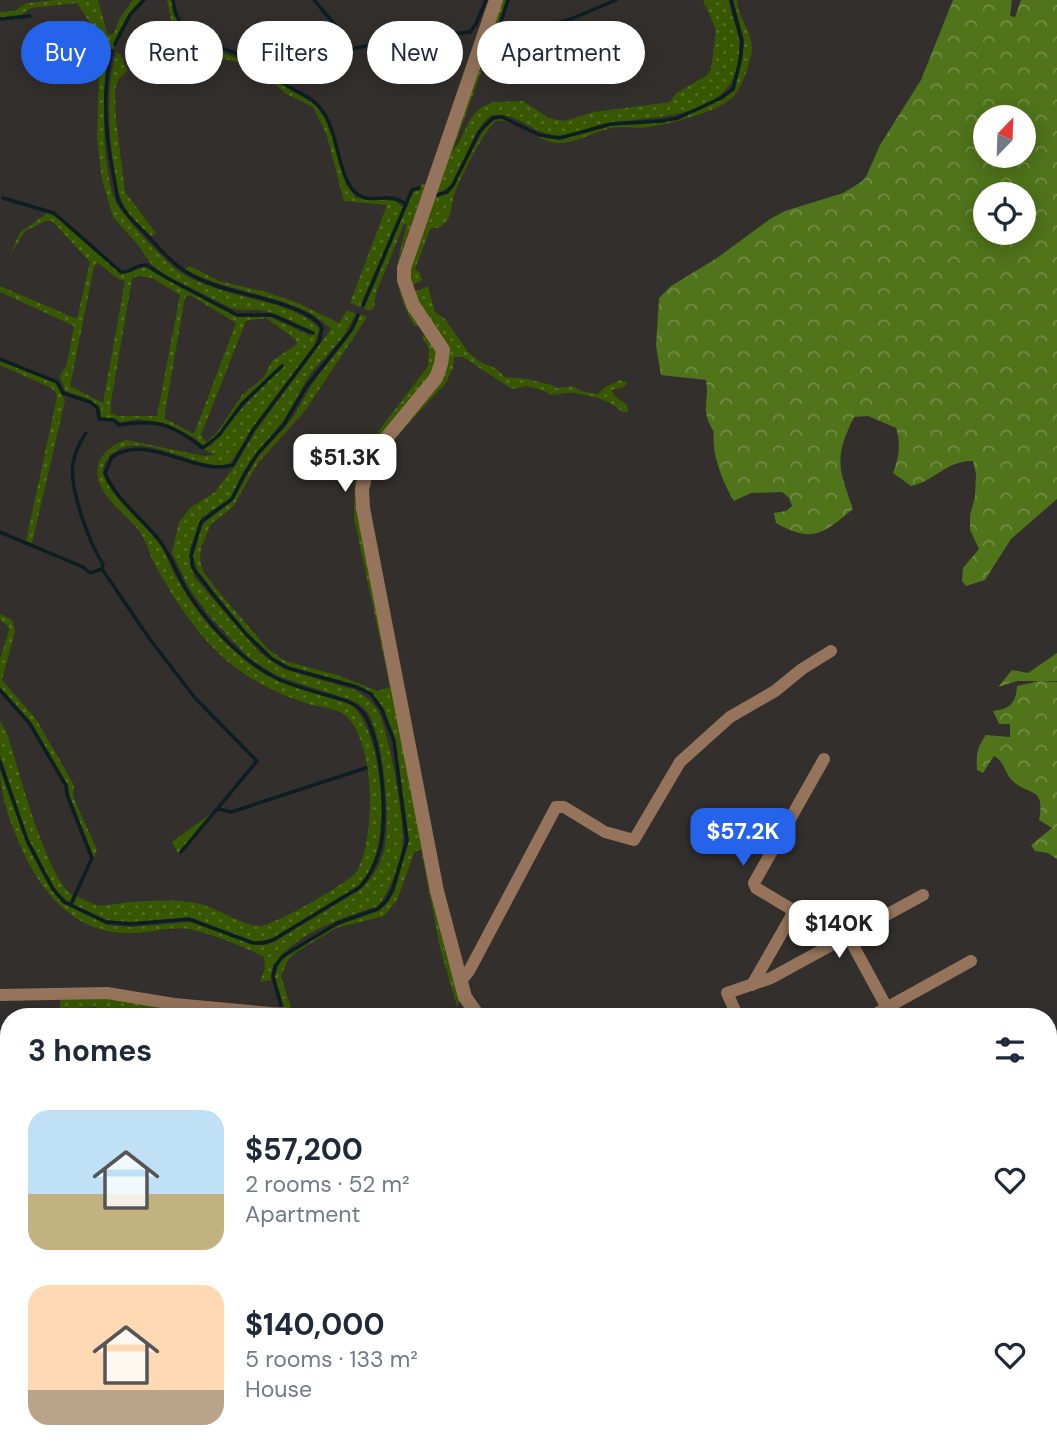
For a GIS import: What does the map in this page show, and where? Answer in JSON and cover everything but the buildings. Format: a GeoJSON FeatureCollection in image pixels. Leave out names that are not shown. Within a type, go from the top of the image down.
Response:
{"type":"FeatureCollection","features":[{"type":"Feature","properties":{"kind":"street"},"geometry":{"type":"LineString","coordinates":[[471,1008],[460,982],[438,891],[363,509],[362,489],[370,458],[436,378],[441,364],[443,351],[413,305],[404,280],[404,268],[496,0]]}},
{"type":"Feature","properties":{"kind":"street"},"geometry":{"type":"LineString","coordinates":[[460,982],[469,971],[556,807],[564,807],[605,832],[634,840],[680,762],[730,718],[775,691],[802,669],[831,651]]}},
{"type":"Feature","properties":{"kind":"street"},"geometry":{"type":"LineString","coordinates":[[752,985],[792,915],[791,909],[756,888],[754,883],[824,760]]}},
{"type":"Feature","properties":{"kind":"street"},"geometry":{"type":"LineString","coordinates":[[734,1008],[727,993],[771,978],[923,895]]}},
{"type":"Feature","properties":{"kind":"street"},"geometry":{"type":"LineString","coordinates":[[848,936],[888,1008]]}},
{"type":"Feature","properties":{"kind":"street"},"geometry":{"type":"LineString","coordinates":[[896,1008],[971,961]]}},
{"type":"Feature","properties":{"kind":"street"},"geometry":{"type":"LineString","coordinates":[[0,995],[107,993],[216,1008]]}},
{"type":"Feature","properties":{"kind":"green space"},"geometry":{"type":"Polygon","coordinates":[[[98,0],[104,21],[89,21],[77,3],[31,8],[21,15],[0,18],[0,12],[14,11],[27,3],[98,0]]]}},
{"type":"Feature","properties":{"kind":"green space"},"geometry":{"type":"Polygon","coordinates":[[[133,0],[141,0],[123,23],[111,57],[111,34],[114,33],[119,19],[133,0]]]}},
{"type":"Feature","properties":{"kind":"green space"},"geometry":{"type":"Polygon","coordinates":[[[167,0],[171,0],[178,21],[171,21],[167,0]]]}},
{"type":"Feature","properties":{"kind":"green space"},"geometry":{"type":"Polygon","coordinates":[[[502,0],[507,0],[499,21],[495,21],[502,0]]]}},
{"type":"Feature","properties":{"kind":"green space"},"geometry":{"type":"Polygon","coordinates":[[[703,0],[729,0],[739,41],[738,66],[730,84],[716,98],[678,114],[606,123],[560,135],[544,133],[508,116],[492,115],[477,133],[456,179],[438,193],[434,191],[477,70],[477,83],[453,150],[471,118],[480,108],[493,102],[523,101],[549,118],[564,121],[594,112],[670,102],[676,93],[706,76],[711,69],[716,30],[703,0]]]}},
{"type":"Feature","properties":{"kind":"green space"},"geometry":{"type":"Polygon","coordinates":[[[733,0],[737,0],[752,47],[745,76],[735,95],[727,102],[690,118],[650,127],[612,128],[563,143],[550,142],[511,123],[497,121],[486,133],[465,170],[448,218],[441,226],[430,229],[415,269],[422,280],[410,287],[407,278],[434,194],[445,193],[454,186],[487,123],[501,118],[546,138],[561,139],[613,125],[674,120],[721,100],[735,87],[743,55],[744,39],[733,0]]]}},
{"type":"Feature","properties":{"kind":"green space"},"geometry":{"type":"Polygon","coordinates":[[[953,0],[1012,0],[1010,16],[1015,17],[1021,0],[1057,0],[1057,499],[1011,539],[985,580],[966,586],[962,581],[963,568],[979,549],[970,530],[976,474],[973,461],[948,467],[911,486],[893,473],[899,450],[896,428],[868,416],[854,417],[843,443],[840,463],[853,509],[826,530],[800,533],[776,523],[774,513],[786,511],[792,506],[789,498],[782,492],[751,493],[734,501],[716,458],[714,432],[706,411],[706,380],[661,375],[656,346],[659,298],[671,286],[717,258],[770,219],[785,211],[843,193],[861,182],[866,177],[880,145],[921,80],[953,0]]]}},
{"type":"Feature","properties":{"kind":"green space"},"geometry":{"type":"Polygon","coordinates":[[[117,52],[125,66],[125,73],[115,89],[125,192],[156,233],[152,236],[123,204],[117,186],[113,168],[109,104],[117,52]]]}},
{"type":"Feature","properties":{"kind":"green space"},"geometry":{"type":"Polygon","coordinates":[[[223,53],[237,58],[237,62],[223,59],[223,53]]]}},
{"type":"Feature","properties":{"kind":"green space"},"geometry":{"type":"Polygon","coordinates":[[[99,84],[107,84],[105,150],[111,188],[118,205],[152,247],[183,274],[196,281],[289,309],[319,328],[314,346],[230,463],[204,463],[156,448],[140,446],[125,447],[113,453],[106,460],[103,470],[114,493],[161,546],[184,592],[221,638],[266,674],[353,706],[364,721],[372,741],[381,792],[381,818],[373,864],[364,880],[347,895],[268,940],[252,941],[187,918],[129,922],[107,920],[73,904],[77,896],[100,905],[183,901],[209,907],[245,923],[261,926],[269,924],[327,893],[357,871],[363,856],[370,815],[368,770],[357,732],[348,718],[334,710],[300,701],[265,686],[228,662],[215,650],[180,607],[138,529],[111,502],[98,478],[98,464],[104,453],[126,440],[204,456],[216,455],[203,449],[211,445],[284,364],[241,403],[214,438],[202,445],[195,438],[164,423],[138,419],[122,422],[101,417],[101,408],[85,398],[65,391],[60,376],[67,364],[74,326],[0,292],[0,286],[77,319],[90,262],[52,221],[25,231],[10,255],[20,232],[48,213],[58,218],[120,273],[149,268],[237,317],[270,317],[311,336],[311,331],[272,313],[231,308],[167,276],[152,265],[113,217],[102,180],[97,138],[99,84]],[[98,263],[94,267],[70,386],[103,403],[125,281],[118,279],[98,263]],[[137,276],[132,279],[111,413],[117,416],[157,416],[180,295],[152,278],[137,276]],[[190,295],[185,297],[164,418],[194,434],[236,323],[190,295]],[[266,318],[246,321],[201,435],[206,442],[216,434],[242,395],[264,377],[272,361],[297,344],[295,339],[266,318]]]}},
{"type":"Feature","properties":{"kind":"green space"},"geometry":{"type":"Polygon","coordinates":[[[274,84],[281,84],[313,103],[324,117],[346,184],[356,198],[396,201],[403,208],[360,307],[350,303],[387,205],[344,201],[326,133],[313,107],[286,94],[274,84]]]}},
{"type":"Feature","properties":{"kind":"green space"},"geometry":{"type":"Polygon","coordinates":[[[422,184],[425,185],[400,256],[399,275],[422,327],[415,326],[412,322],[398,285],[398,263],[407,225],[404,224],[376,293],[374,308],[370,311],[364,309],[413,192],[419,190],[422,184]]]}},
{"type":"Feature","properties":{"kind":"green space"},"geometry":{"type":"Polygon","coordinates":[[[190,266],[219,281],[298,303],[339,323],[347,310],[356,314],[343,337],[310,374],[284,420],[250,461],[231,498],[202,517],[190,548],[190,563],[195,578],[261,654],[284,669],[355,690],[374,705],[387,738],[396,779],[402,848],[393,878],[378,906],[312,932],[283,954],[274,966],[271,980],[260,982],[265,968],[264,957],[217,937],[182,928],[135,933],[116,932],[99,929],[68,912],[44,887],[25,856],[2,792],[0,770],[27,845],[45,879],[64,904],[108,925],[129,927],[190,922],[257,945],[266,945],[358,891],[371,878],[382,856],[387,820],[384,778],[377,738],[366,710],[350,700],[277,676],[249,658],[212,619],[190,590],[172,553],[179,522],[190,508],[215,492],[257,429],[331,329],[317,317],[282,301],[202,278],[185,269],[190,266]]]}},
{"type":"Feature","properties":{"kind":"green space"},"geometry":{"type":"Polygon","coordinates":[[[428,286],[435,312],[445,319],[468,352],[480,362],[495,368],[505,377],[527,379],[557,388],[573,386],[581,391],[598,394],[605,387],[621,380],[628,383],[622,388],[611,390],[627,405],[628,412],[622,412],[606,401],[587,395],[551,395],[526,386],[512,389],[463,357],[454,357],[453,368],[446,383],[369,466],[445,366],[412,293],[428,286]]]}},
{"type":"Feature","properties":{"kind":"green space"},"geometry":{"type":"Polygon","coordinates":[[[361,314],[367,317],[305,411],[258,463],[233,507],[211,524],[201,548],[200,561],[204,573],[218,591],[268,649],[285,661],[337,675],[378,691],[390,687],[354,518],[355,472],[368,445],[428,366],[429,348],[421,335],[428,337],[437,354],[434,368],[417,398],[361,472],[444,947],[460,999],[457,1006],[440,948],[421,850],[415,851],[397,900],[384,916],[336,928],[288,960],[281,976],[291,1008],[284,1008],[275,977],[280,962],[298,947],[326,931],[379,910],[386,905],[395,891],[409,839],[395,740],[383,707],[372,693],[352,684],[289,667],[272,657],[247,633],[198,571],[193,556],[202,526],[233,500],[257,458],[294,416],[312,384],[347,339],[361,314]]]}},
{"type":"Feature","properties":{"kind":"green space"},"geometry":{"type":"Polygon","coordinates":[[[0,361],[56,383],[65,401],[32,543],[26,541],[57,397],[51,388],[0,365],[0,361]]]}},
{"type":"Feature","properties":{"kind":"green space"},"geometry":{"type":"Polygon","coordinates":[[[0,614],[12,620],[15,631],[2,680],[36,719],[74,785],[73,796],[97,850],[94,858],[68,785],[31,722],[0,687],[0,659],[9,630],[0,620],[0,614]]]}},
{"type":"Feature","properties":{"kind":"green space"},"geometry":{"type":"Polygon","coordinates":[[[1057,653],[1057,681],[1017,681],[998,687],[1012,670],[1028,673],[1057,653]]]}},
{"type":"Feature","properties":{"kind":"green space"},"geometry":{"type":"Polygon","coordinates":[[[1039,681],[1057,682],[1057,859],[1048,853],[1035,851],[1031,845],[1052,828],[1039,820],[1040,801],[1037,796],[1011,779],[994,756],[983,773],[977,770],[978,751],[986,735],[1010,737],[1010,724],[999,724],[993,711],[1004,709],[1011,704],[1017,686],[1039,681]]]}},
{"type":"Feature","properties":{"kind":"green space"},"geometry":{"type":"Polygon","coordinates":[[[0,721],[8,736],[44,847],[63,885],[73,895],[70,903],[54,889],[28,839],[0,755],[0,721]]]}},
{"type":"Feature","properties":{"kind":"green space"},"geometry":{"type":"Polygon","coordinates":[[[217,809],[178,853],[172,842],[217,809]]]}},
{"type":"Feature","properties":{"kind":"green space"},"geometry":{"type":"Polygon","coordinates":[[[109,997],[198,1008],[60,1008],[60,1000],[109,997]]]}},
{"type":"Feature","properties":{"kind":"waterway"},"geometry":{"type":"LineString","coordinates":[[115,44],[130,15],[144,0]]}},
{"type":"Feature","properties":{"kind":"waterway"},"geometry":{"type":"LineString","coordinates":[[173,0],[175,12],[186,35],[259,63],[318,106],[331,127],[342,168],[356,193],[367,198],[392,198],[406,204]]}},
{"type":"Feature","properties":{"kind":"waterway"},"geometry":{"type":"LineString","coordinates":[[314,0],[338,28],[351,49],[397,40],[470,32],[486,0]]}},
{"type":"Feature","properties":{"kind":"waterway"},"geometry":{"type":"LineString","coordinates":[[508,0],[494,42],[571,19],[616,0]]}},
{"type":"Feature","properties":{"kind":"waterway"},"geometry":{"type":"LineString","coordinates":[[437,195],[447,192],[453,185],[479,132],[493,118],[502,117],[539,135],[560,138],[611,124],[678,118],[721,98],[733,89],[742,42],[731,0]]}},
{"type":"Feature","properties":{"kind":"waterway"},"geometry":{"type":"LineString","coordinates":[[0,19],[30,16]]}},
{"type":"Feature","properties":{"kind":"waterway"},"geometry":{"type":"LineString","coordinates":[[0,762],[27,840],[53,889],[64,902],[106,922],[132,924],[189,919],[253,943],[263,943],[273,940],[360,887],[372,869],[380,849],[383,818],[382,780],[375,742],[364,714],[347,701],[280,680],[254,664],[230,644],[208,621],[190,596],[164,546],[122,500],[105,473],[112,457],[142,449],[204,465],[233,465],[253,430],[319,342],[322,328],[305,313],[291,307],[220,287],[185,272],[169,259],[125,212],[117,194],[107,131],[106,98],[112,51]]}},
{"type":"Feature","properties":{"kind":"waterway"},"geometry":{"type":"LineString","coordinates":[[363,305],[412,190],[419,188]]}},
{"type":"Feature","properties":{"kind":"waterway"},"geometry":{"type":"LineString","coordinates":[[3,198],[54,213],[121,272],[146,265],[237,315],[272,315],[313,333]]}},
{"type":"Feature","properties":{"kind":"waterway"},"geometry":{"type":"LineString","coordinates":[[281,1005],[273,977],[275,966],[283,956],[338,923],[378,909],[393,888],[407,841],[394,741],[382,710],[371,694],[357,687],[288,668],[272,659],[246,634],[215,597],[193,568],[191,556],[201,522],[232,499],[258,453],[283,426],[306,387],[352,329],[358,315]]}},
{"type":"Feature","properties":{"kind":"waterway"},"geometry":{"type":"LineString","coordinates":[[0,359],[57,382],[63,393],[97,407],[99,419],[114,420],[119,425],[164,425],[182,433],[203,448],[219,435],[242,404],[282,366]]}},
{"type":"Feature","properties":{"kind":"waterway"},"geometry":{"type":"LineString","coordinates":[[0,532],[83,567],[90,573],[102,569],[103,564],[86,529],[74,486],[74,459],[86,433]]}},
{"type":"Feature","properties":{"kind":"waterway"},"geometry":{"type":"LineString","coordinates":[[102,569],[149,638],[195,698],[257,761],[181,852]]}},
{"type":"Feature","properties":{"kind":"waterway"},"geometry":{"type":"LineString","coordinates":[[0,690],[30,724],[66,786],[67,795],[92,858],[71,904]]}},
{"type":"Feature","properties":{"kind":"waterway"},"geometry":{"type":"LineString","coordinates":[[219,809],[231,812],[366,768]]}}]}
